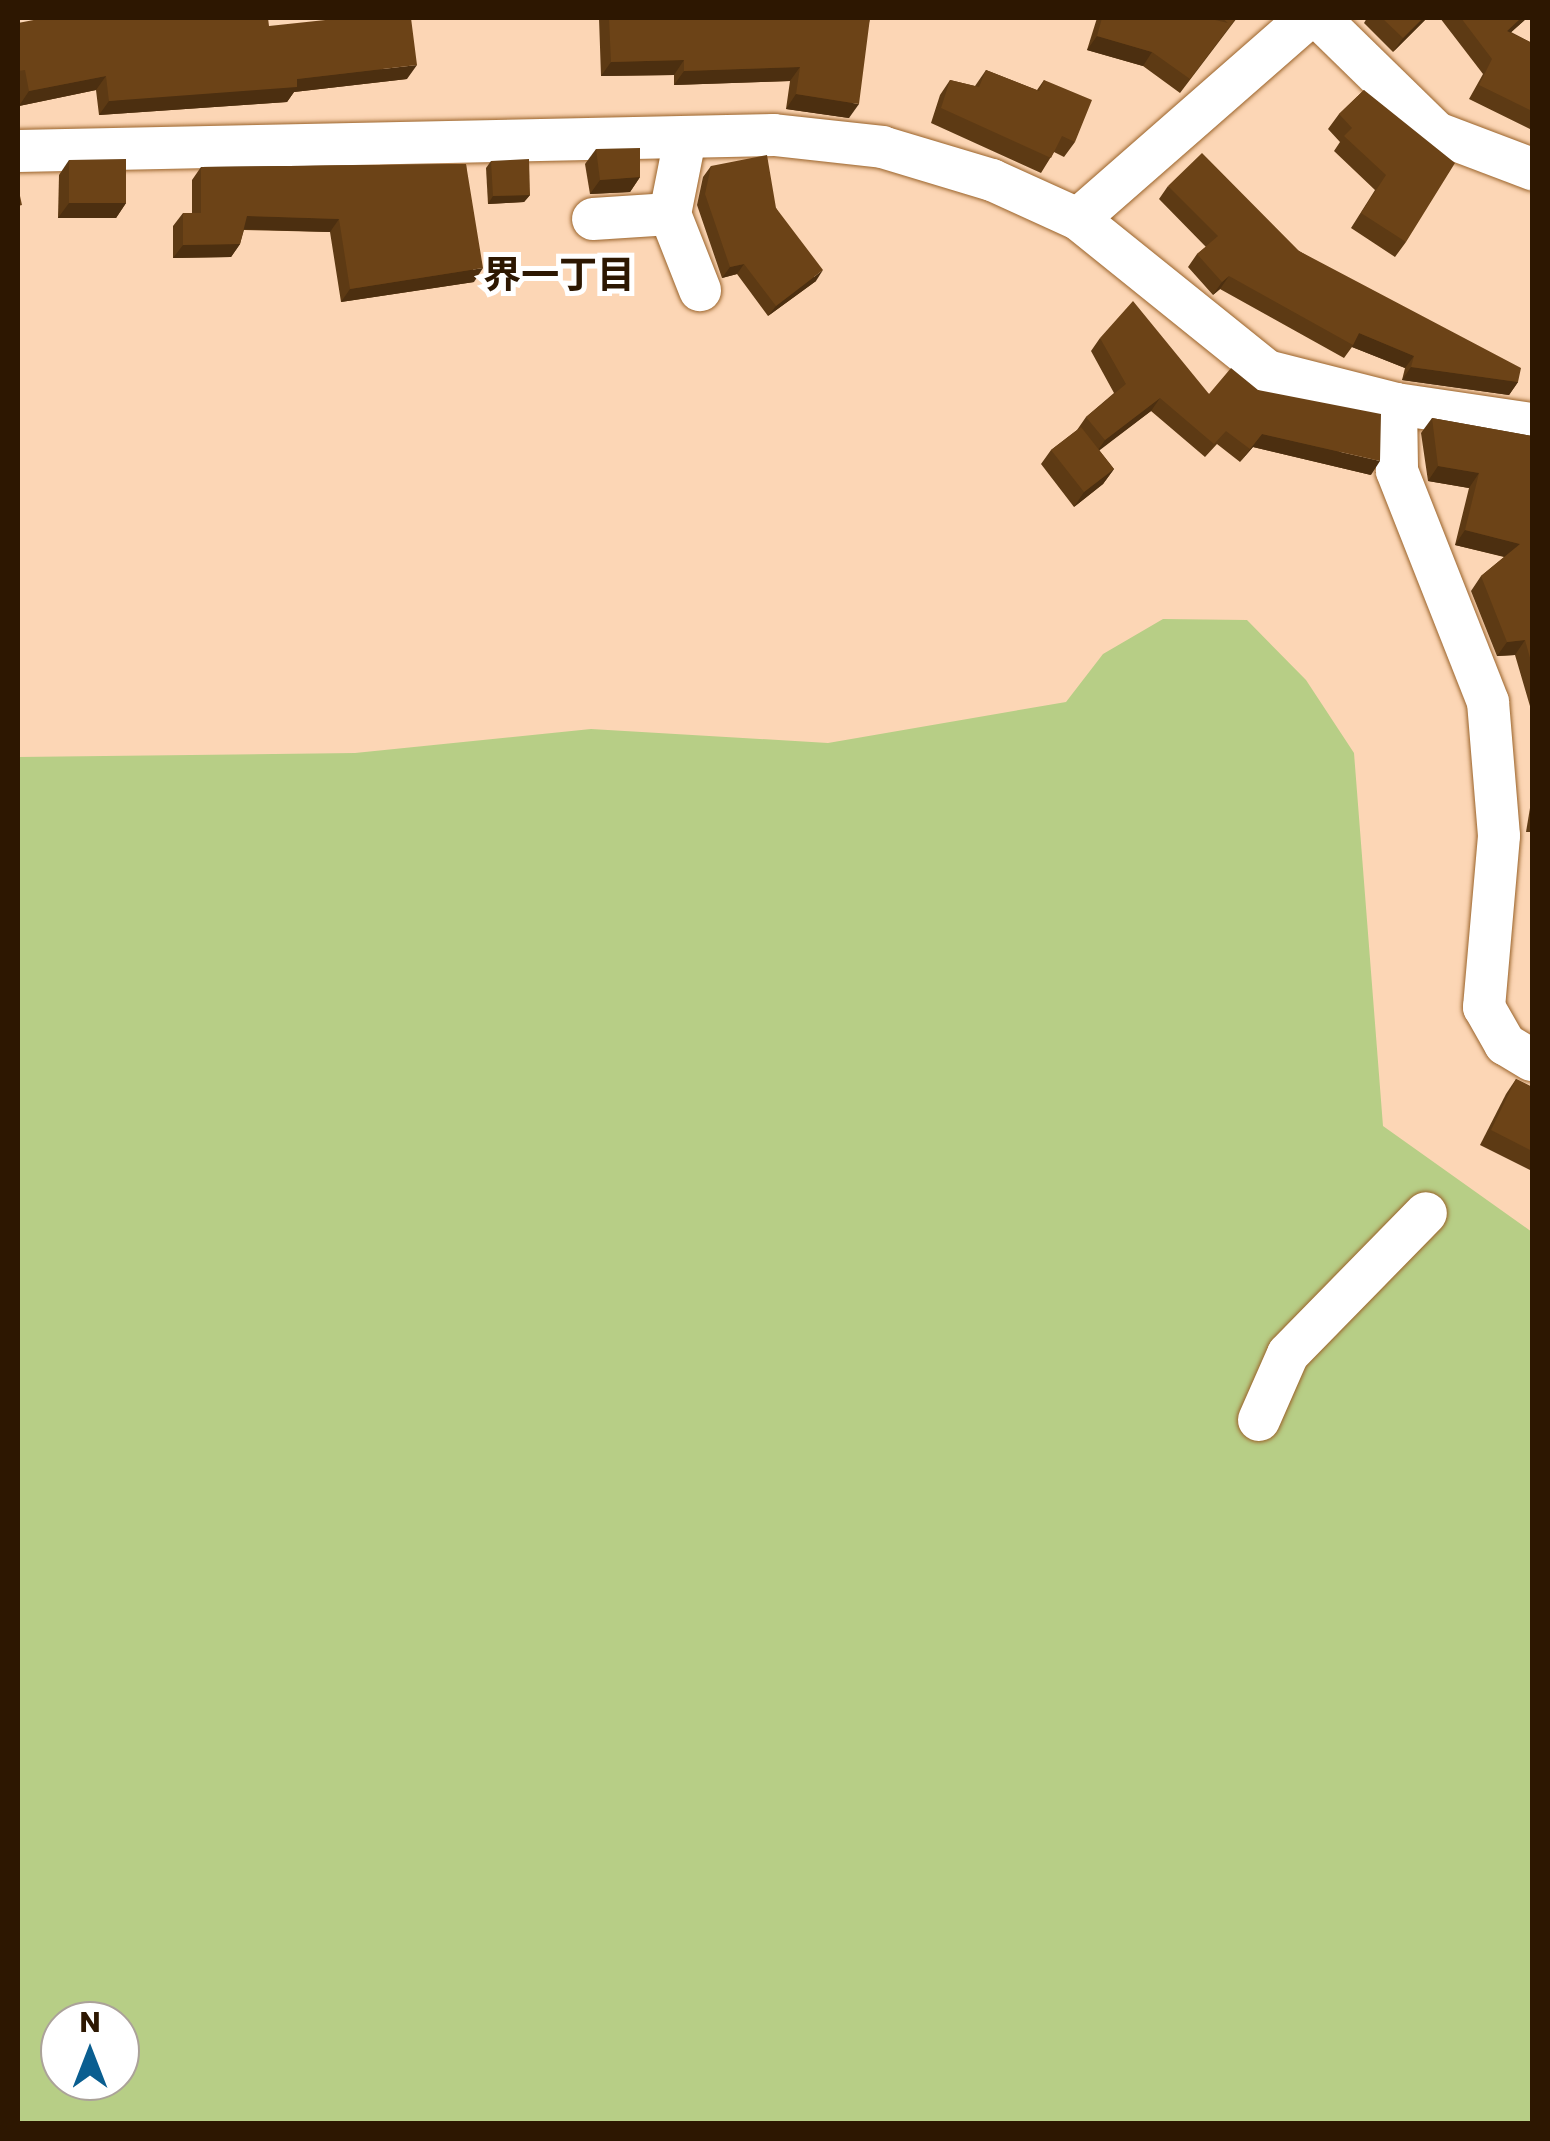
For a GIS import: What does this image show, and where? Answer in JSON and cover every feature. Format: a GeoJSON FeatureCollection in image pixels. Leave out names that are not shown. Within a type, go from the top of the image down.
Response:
{"type":"FeatureCollection","features":[{"type":"Feature","properties":{"kind":"street"},"geometry":{"type":"LineString","coordinates":[[1078,219],[1308,18]]}},
{"type":"Feature","properties":{"kind":"street"},"geometry":{"type":"LineString","coordinates":[[1320,18],[1437,134],[1532,169]]}},
{"type":"Feature","properties":{"kind":"street"},"geometry":{"type":"LineString","coordinates":[[685,139],[670,214],[700,290]]}},
{"type":"Feature","properties":{"kind":"street"},"geometry":{"type":"LineString","coordinates":[[18,151],[685,139],[882,147],[992,180],[1078,219],[1267,371],[1396,404],[1532,424]]}},
{"type":"Feature","properties":{"kind":"street"},"geometry":{"type":"LineString","coordinates":[[593,218],[670,214]]}},
{"type":"Feature","properties":{"kind":"street"},"geometry":{"type":"LineString","coordinates":[[1396,404],[1397,471],[1488,702],[1499,836],[1484,1007],[1506,1044],[1532,1060]]}},
{"type":"Feature","properties":{"kind":"street"},"geometry":{"type":"LineString","coordinates":[[1259,1420],[1288,1354],[1426,1213]]}},
{"type":"Feature","properties":{"kind":"green space"},"geometry":{"type":"Polygon","coordinates":[[[1163,619],[1247,620],[1306,680],[1354,753],[1383,1126],[1532,1232],[1532,2123],[18,2123],[18,757],[355,753],[591,729],[828,743],[1066,702],[1103,654],[1163,619]]]}},
{"type":"Feature","properties":{"kind":"building"},"geometry":{"type":"Polygon","coordinates":[[[44,18],[268,18],[269,26],[344,18],[411,18],[417,65],[297,79],[297,87],[109,101],[106,76],[29,91],[25,70],[18,71],[18,23],[44,18]]]}},
{"type":"Feature","properties":{"kind":"building"},"geometry":{"type":"Polygon","coordinates":[[[609,18],[870,18],[859,104],[796,94],[800,67],[684,71],[684,60],[611,62],[609,18]]]}},
{"type":"Feature","properties":{"kind":"building"},"geometry":{"type":"Polygon","coordinates":[[[1102,18],[1207,18],[1228,23],[1222,18],[1236,18],[1190,79],[1152,52],[1097,36],[1102,18]]]}},
{"type":"Feature","properties":{"kind":"building"},"geometry":{"type":"Polygon","coordinates":[[[1382,18],[1423,18],[1403,38],[1382,18]]]}},
{"type":"Feature","properties":{"kind":"building"},"geometry":{"type":"Polygon","coordinates":[[[1461,18],[1521,18],[1507,31],[1532,43],[1532,111],[1479,85],[1492,59],[1461,18]]]}},
{"type":"Feature","properties":{"kind":"building"},"geometry":{"type":"Polygon","coordinates":[[[986,70],[1039,91],[1044,80],[1092,100],[1075,142],[1062,136],[1051,158],[941,108],[950,80],[979,87],[986,70]]]}},
{"type":"Feature","properties":{"kind":"building"},"geometry":{"type":"Polygon","coordinates":[[[1364,90],[1455,163],[1406,242],[1361,213],[1386,175],[1344,136],[1352,128],[1339,114],[1364,90]]]}},
{"type":"Feature","properties":{"kind":"building"},"geometry":{"type":"Polygon","coordinates":[[[640,148],[640,177],[600,180],[596,149],[640,148]]]}},
{"type":"Feature","properties":{"kind":"building"},"geometry":{"type":"Polygon","coordinates":[[[1202,153],[1299,251],[1521,368],[1518,382],[1411,367],[1414,356],[1359,333],[1353,345],[1229,276],[1222,282],[1197,254],[1218,236],[1168,186],[1202,153]]]}},
{"type":"Feature","properties":{"kind":"building"},"geometry":{"type":"Polygon","coordinates":[[[767,155],[776,208],[823,270],[776,306],[744,264],[730,267],[705,194],[711,166],[767,155]]]}},
{"type":"Feature","properties":{"kind":"building"},"geometry":{"type":"Polygon","coordinates":[[[126,159],[126,203],[69,203],[69,160],[126,159]]]}},
{"type":"Feature","properties":{"kind":"building"},"geometry":{"type":"Polygon","coordinates":[[[529,159],[530,195],[493,196],[491,161],[529,159]]]}},
{"type":"Feature","properties":{"kind":"building"},"geometry":{"type":"Polygon","coordinates":[[[466,164],[483,268],[350,289],[339,219],[247,216],[240,244],[183,245],[183,213],[201,213],[201,167],[466,164]]]}},
{"type":"Feature","properties":{"kind":"building"},"geometry":{"type":"Polygon","coordinates":[[[1133,301],[1209,394],[1231,368],[1258,390],[1381,414],[1380,461],[1262,434],[1250,449],[1226,431],[1214,444],[1160,398],[1105,440],[1086,417],[1126,384],[1100,338],[1133,301]]]}},
{"type":"Feature","properties":{"kind":"building"},"geometry":{"type":"Polygon","coordinates":[[[1432,418],[1532,436],[1532,665],[1525,640],[1507,642],[1481,576],[1520,544],[1465,530],[1479,473],[1438,466],[1432,418]]]}},
{"type":"Feature","properties":{"kind":"building"},"geometry":{"type":"Polygon","coordinates":[[[1081,427],[1114,469],[1084,492],[1051,450],[1081,427]]]}},
{"type":"Feature","properties":{"kind":"building"},"geometry":{"type":"Polygon","coordinates":[[[1516,1079],[1532,1087],[1532,1151],[1491,1130],[1516,1079]]]}},
{"type":"Feature","properties":{"kind":"district","name":"界一丁目"},"geometry":{"type":"Point","coordinates":[559,275]}}]}
